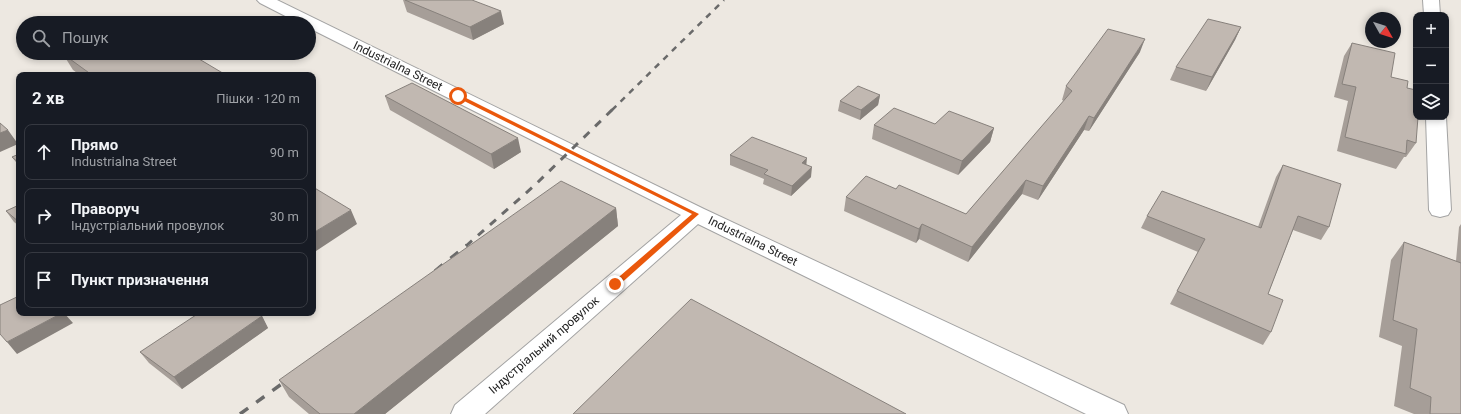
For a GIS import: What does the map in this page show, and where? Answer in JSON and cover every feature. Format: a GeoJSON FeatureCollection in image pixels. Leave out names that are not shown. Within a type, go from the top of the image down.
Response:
{"type":"FeatureCollection","features":[{"type":"Feature","properties":{"kind":"street","name":"Industrialna Street"},"geometry":{"type":"LineString","coordinates":[[265,0],[297,16]]}},
{"type":"Feature","properties":{"kind":"street"},"geometry":{"type":"LineString","coordinates":[[1431,0],[1432,12]]}},
{"type":"Feature","properties":{"kind":"street","name":"Industrialna Street"},"geometry":{"type":"LineString","coordinates":[[316,25],[696,214],[1114,414]]}},
{"type":"Feature","properties":{"kind":"street"},"geometry":{"type":"LineString","coordinates":[[1436,120],[1440,210]]}},
{"type":"Feature","properties":{"kind":"street","name":"Індустріальний провулок"},"geometry":{"type":"LineString","coordinates":[[465,414],[696,214]]}},
{"type":"Feature","properties":{"kind":"building"},"geometry":{"type":"Polygon","coordinates":[[[405,0],[472,0],[501,11],[470,27],[405,0]]]}},
{"type":"Feature","properties":{"kind":"building"},"geometry":{"type":"Polygon","coordinates":[[[1208,19],[1241,27],[1212,77],[1176,67],[1208,19]]]}},
{"type":"Feature","properties":{"kind":"building"},"geometry":{"type":"Polygon","coordinates":[[[1108,29],[1145,39],[1094,118],[1089,116],[1043,186],[1026,180],[972,247],[922,224],[919,229],[846,197],[866,176],[896,189],[899,185],[966,214],[1072,91],[1066,86],[1108,29]]]}},
{"type":"Feature","properties":{"kind":"building"},"geometry":{"type":"Polygon","coordinates":[[[1352,43],[1365,46],[1365,48],[1374,48],[1395,53],[1391,77],[1408,81],[1407,88],[1413,89],[1413,120],[1418,120],[1416,143],[1407,140],[1406,154],[1345,137],[1356,87],[1342,84],[1352,43]]]}},
{"type":"Feature","properties":{"kind":"building"},"geometry":{"type":"Polygon","coordinates":[[[71,60],[201,60],[221,72],[88,72],[71,60]]]}},
{"type":"Feature","properties":{"kind":"building"},"geometry":{"type":"Polygon","coordinates":[[[412,83],[518,138],[491,154],[385,96],[412,83]]]}},
{"type":"Feature","properties":{"kind":"building"},"geometry":{"type":"Polygon","coordinates":[[[858,86],[880,95],[861,110],[840,101],[858,86]]]}},
{"type":"Feature","properties":{"kind":"building"},"geometry":{"type":"Polygon","coordinates":[[[894,108],[935,124],[949,111],[994,128],[962,161],[874,125],[894,108]]]}},
{"type":"Feature","properties":{"kind":"building"},"geometry":{"type":"Polygon","coordinates":[[[0,123],[8,130],[0,133],[0,123]]]}},
{"type":"Feature","properties":{"kind":"building"},"geometry":{"type":"Polygon","coordinates":[[[752,137],[807,158],[802,163],[812,167],[792,186],[764,174],[768,170],[730,155],[752,137]]]}},
{"type":"Feature","properties":{"kind":"building"},"geometry":{"type":"Polygon","coordinates":[[[16,155],[16,160],[12,157],[16,155]]]}},
{"type":"Feature","properties":{"kind":"building"},"geometry":{"type":"Polygon","coordinates":[[[1283,165],[1341,184],[1329,227],[1298,216],[1268,294],[1283,300],[1271,332],[1177,291],[1205,239],[1147,216],[1162,191],[1261,228],[1283,165]]]}},
{"type":"Feature","properties":{"kind":"building"},"geometry":{"type":"Polygon","coordinates":[[[561,181],[616,208],[354,414],[320,414],[279,380],[561,181]]]}},
{"type":"Feature","properties":{"kind":"building"},"geometry":{"type":"Polygon","coordinates":[[[316,189],[351,210],[316,231],[316,189]]]}},
{"type":"Feature","properties":{"kind":"building"},"geometry":{"type":"Polygon","coordinates":[[[16,206],[16,219],[6,211],[16,206]]]}},
{"type":"Feature","properties":{"kind":"building"},"geometry":{"type":"Polygon","coordinates":[[[1404,242],[1461,263],[1461,414],[1430,414],[1431,397],[1410,388],[1417,329],[1393,320],[1404,242]]]}},
{"type":"Feature","properties":{"kind":"building"},"geometry":{"type":"Polygon","coordinates":[[[16,297],[16,316],[56,316],[7,342],[0,334],[0,305],[16,297]]]}},
{"type":"Feature","properties":{"kind":"building"},"geometry":{"type":"Polygon","coordinates":[[[691,299],[906,414],[573,414],[691,299]]]}},
{"type":"Feature","properties":{"kind":"building"},"geometry":{"type":"Polygon","coordinates":[[[194,316],[262,316],[174,377],[140,352],[194,316]]]}},
{"type":"Feature","properties":{"kind":"railway"},"geometry":{"type":"LineString","coordinates":[[612,110],[724,0]]}},
{"type":"Feature","properties":{"kind":"railway"},"geometry":{"type":"LineString","coordinates":[[466,246],[535,185],[613,109]]}},
{"type":"Feature","properties":{"kind":"railway"},"geometry":{"type":"LineString","coordinates":[[435,271],[467,245]]}},
{"type":"Feature","properties":{"kind":"railway"},"geometry":{"type":"LineString","coordinates":[[240,414],[290,378]]}},
{"type":"Feature","properties":{"kind":"route"},"geometry":{"type":"LineString","coordinates":[[458,96],[696,214],[615,284]]}}]}
